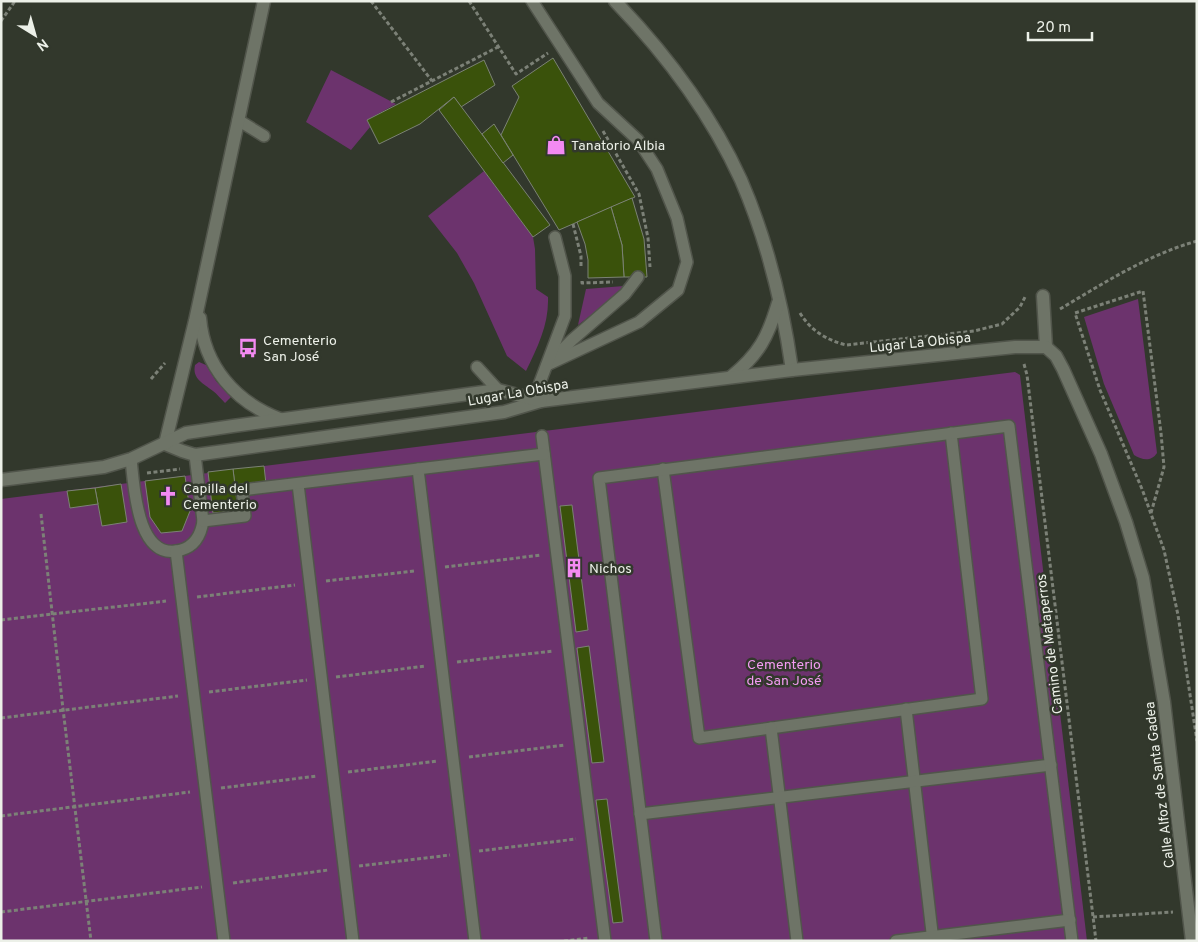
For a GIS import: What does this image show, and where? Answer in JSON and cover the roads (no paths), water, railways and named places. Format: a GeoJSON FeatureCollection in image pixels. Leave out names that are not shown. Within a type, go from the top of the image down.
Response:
{"type":"FeatureCollection","features":[{"type":"Feature","properties":{"kind":"street"},"geometry":{"type":"LineString","coordinates":[[165,444],[198,305],[264,1]]}},
{"type":"Feature","properties":{"kind":"street"},"geometry":{"type":"LineString","coordinates":[[615,1],[667,60],[692,95],[717,135],[741,180],[760,230],[786,329],[792,370]]}},
{"type":"Feature","properties":{"kind":"street"},"geometry":{"type":"LineString","coordinates":[[1043,296],[1046,347]]}},
{"type":"Feature","properties":{"kind":"street"},"geometry":{"type":"LineString","coordinates":[[730,378],[748,363],[762,344],[771,328],[779,301]]}},
{"type":"Feature","properties":{"kind":"street"},"geometry":{"type":"LineString","coordinates":[[198,305],[201,331],[207,354],[220,374],[230,387],[246,400],[264,413],[282,420]]}},
{"type":"Feature","properties":{"kind":"street","name":"Lugar La Obispa"},"geometry":{"type":"LineString","coordinates":[[165,444],[195,454],[504,412],[541,402],[792,370],[1015,347],[1046,347]]}},
{"type":"Feature","properties":{"kind":"street","name":"Calle Alfoz de Santa Gadea"},"geometry":{"type":"LineString","coordinates":[[1046,347],[1056,356],[1063,369],[1101,454],[1126,522],[1143,578],[1164,702],[1192,941]]}},
{"type":"Feature","properties":{"kind":"street"},"geometry":{"type":"LineString","coordinates":[[1,480],[104,467],[131,459],[186,433],[498,390],[541,402]]}},
{"type":"Feature","properties":{"kind":"lane"},"geometry":{"type":"LineString","coordinates":[[532,1],[598,103],[638,140],[657,169],[676,218],[687,262],[678,290],[639,322],[570,356],[547,365]]}},
{"type":"Feature","properties":{"kind":"lane"},"geometry":{"type":"LineString","coordinates":[[238,120],[264,136]]}},
{"type":"Feature","properties":{"kind":"lane"},"geometry":{"type":"LineString","coordinates":[[541,402],[539,385],[565,316],[566,276],[555,238]]}},
{"type":"Feature","properties":{"kind":"lane"},"geometry":{"type":"LineString","coordinates":[[547,365],[572,340],[625,294],[637,279]]}},
{"type":"Feature","properties":{"kind":"lane"},"geometry":{"type":"LineString","coordinates":[[477,367],[498,390]]}},
{"type":"Feature","properties":{"kind":"lane"},"geometry":{"type":"LineString","coordinates":[[656,941],[599,478],[1009,426],[1072,941]]}},
{"type":"Feature","properties":{"kind":"lane"},"geometry":{"type":"LineString","coordinates":[[663,470],[699,738],[982,699],[951,433]]}},
{"type":"Feature","properties":{"kind":"lane"},"geometry":{"type":"LineString","coordinates":[[542,436],[605,938]]}},
{"type":"Feature","properties":{"kind":"lane"},"geometry":{"type":"LineString","coordinates":[[131,459],[138,511],[146,532],[158,546],[166,551],[176,551],[191,545],[197,539],[203,521],[195,454]]}},
{"type":"Feature","properties":{"kind":"lane"},"geometry":{"type":"LineString","coordinates":[[203,521],[245,516],[242,490],[544,454]]}},
{"type":"Feature","properties":{"kind":"lane"},"geometry":{"type":"LineString","coordinates":[[418,469],[475,941]]}},
{"type":"Feature","properties":{"kind":"lane"},"geometry":{"type":"LineString","coordinates":[[298,484],[353,941]]}},
{"type":"Feature","properties":{"kind":"lane"},"geometry":{"type":"LineString","coordinates":[[176,551],[224,941]]}},
{"type":"Feature","properties":{"kind":"lane"},"geometry":{"type":"LineString","coordinates":[[906,709],[933,939]]}},
{"type":"Feature","properties":{"kind":"lane"},"geometry":{"type":"LineString","coordinates":[[771,728],[797,941]]}},
{"type":"Feature","properties":{"kind":"lane"},"geometry":{"type":"LineString","coordinates":[[640,814],[1051,765]]}},
{"type":"Feature","properties":{"kind":"lane"},"geometry":{"type":"LineString","coordinates":[[896,941],[933,939],[1070,920]]}},
{"type":"Feature","properties":{"kind":"place","name":"Tanatorio Albia"},"geometry":{"type":"Point","coordinates":[556,145]}},
{"type":"Feature","properties":{"kind":"place","name":"Cementerio San José"},"geometry":{"type":"Point","coordinates":[248,348]}},
{"type":"Feature","properties":{"kind":"place","name":"Capilla del Cementerio"},"geometry":{"type":"Point","coordinates":[168,496]}},
{"type":"Feature","properties":{"kind":"place","name":"Nichos"},"geometry":{"type":"Point","coordinates":[574,568]}},
{"type":"Feature","properties":{"kind":"park label","name":"Cementerio de San José"},"geometry":{"type":"Point","coordinates":[784,672]}}]}
